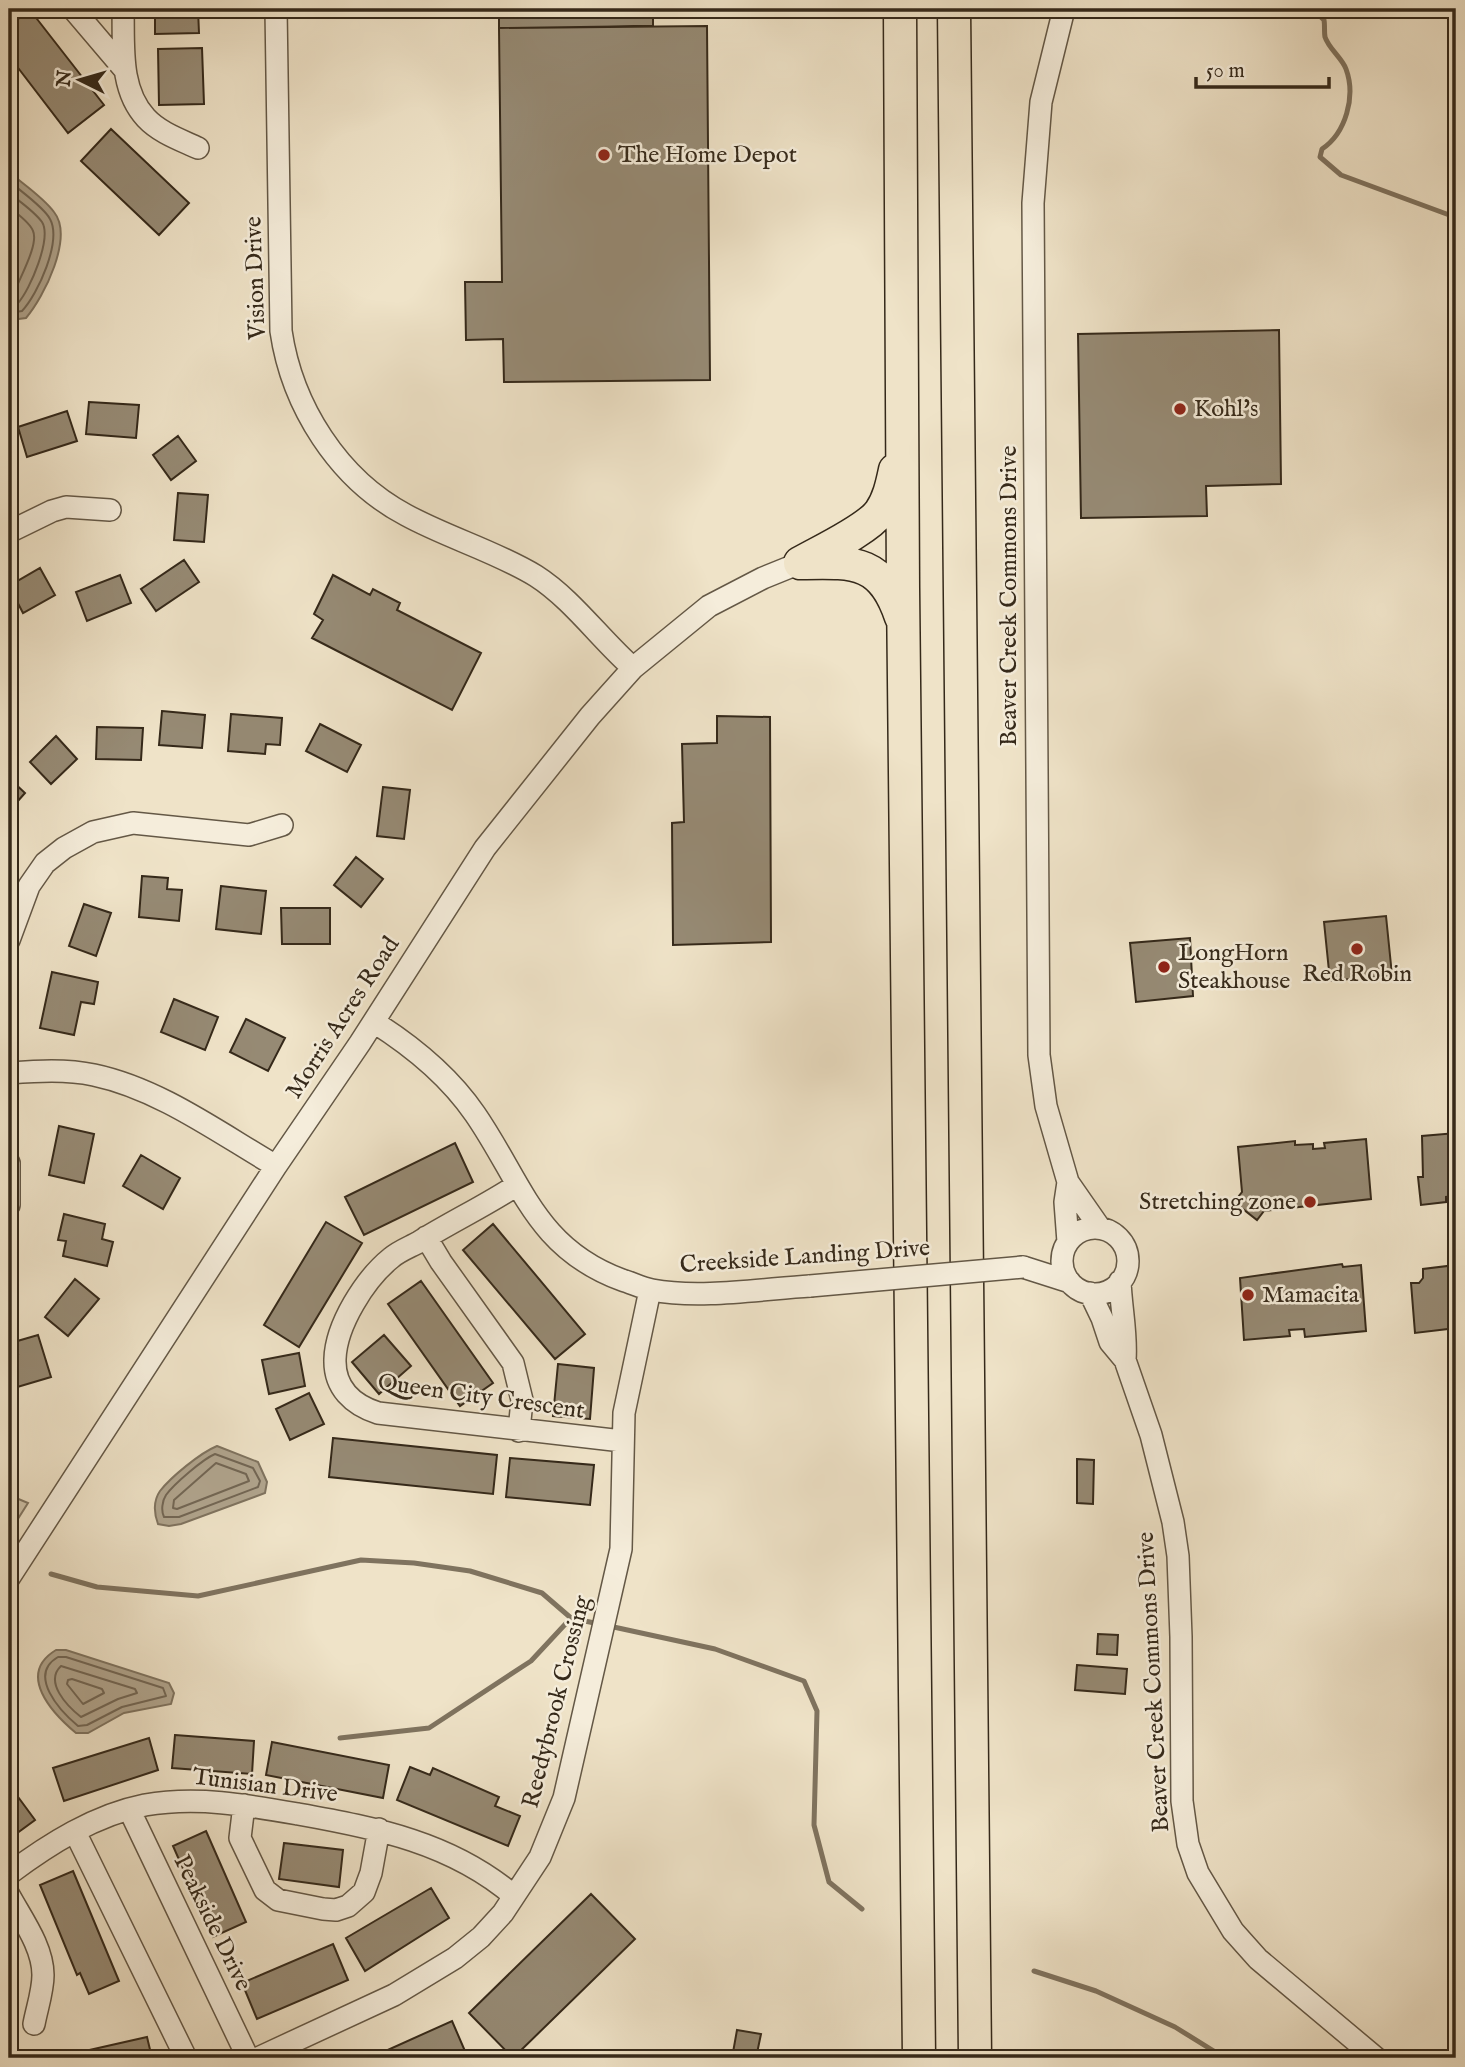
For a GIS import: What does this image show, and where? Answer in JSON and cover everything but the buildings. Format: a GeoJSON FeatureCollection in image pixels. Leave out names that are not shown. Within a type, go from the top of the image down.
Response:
{"type":"FeatureCollection","features":[{"type":"Feature","properties":{"kind":"highway"},"geometry":{"type":"LineString","coordinates":[[900,9],[919,2058]]}},
{"type":"Feature","properties":{"kind":"highway"},"geometry":{"type":"LineString","coordinates":[[954,14],[975,2058]]}},
{"type":"Feature","properties":{"kind":"highway"},"geometry":{"type":"LineString","coordinates":[[800,563],[878,514],[891,487],[902,430]]}},
{"type":"Feature","properties":{"kind":"highway"},"geometry":{"type":"LineString","coordinates":[[800,563],[843,562],[867,569],[889,590],[904,624]]}},
{"type":"Feature","properties":{"kind":"street"},"geometry":{"type":"LineString","coordinates":[[73,9],[124,69]]}},
{"type":"Feature","properties":{"kind":"street"},"geometry":{"type":"LineString","coordinates":[[123,9],[124,69],[132,92],[146,118],[168,135],[198,148]]}},
{"type":"Feature","properties":{"kind":"street","name":"Vision Drive"},"geometry":{"type":"LineString","coordinates":[[276,9],[281,331],[289,368],[309,416],[333,454],[360,483],[383,502],[407,516],[516,564],[540,579],[633,668]]}},
{"type":"Feature","properties":{"kind":"street","name":"Beaver Creek Commons Drive"},"geometry":{"type":"LineString","coordinates":[[1064,9],[1056,31],[1041,102],[1033,203],[1040,1055],[1046,1106],[1068,1182],[1100,1228]]}},
{"type":"Feature","properties":{"kind":"street"},"geometry":{"type":"LineString","coordinates":[[9,532],[66,507],[110,510]]}},
{"type":"Feature","properties":{"kind":"street","name":"Morris Acres Road"},"geometry":{"type":"LineString","coordinates":[[9,1578],[485,848],[590,716],[633,668],[709,607],[763,578],[800,563]]}},
{"type":"Feature","properties":{"kind":"street"},"geometry":{"type":"LineString","coordinates":[[9,940],[29,886],[45,863],[64,848],[93,832],[132,823],[249,835],[282,825]]}},
{"type":"Feature","properties":{"kind":"street","name":"Creekside Landing Drive"},"geometry":{"type":"LineString","coordinates":[[374,1021],[414,1050],[447,1079],[475,1113],[542,1224],[562,1246],[603,1272],[650,1290],[688,1294],[1023,1267],[1070,1282]]}},
{"type":"Feature","properties":{"kind":"street"},"geometry":{"type":"LineString","coordinates":[[9,1073],[50,1070],[93,1074],[120,1083],[198,1120],[276,1166]]}},
{"type":"Feature","properties":{"kind":"street"},"geometry":{"type":"LineString","coordinates":[[9,1163],[9,1205]]}},
{"type":"Feature","properties":{"kind":"street","name":"Beaver Creek Commons Drive"},"geometry":{"type":"LineString","coordinates":[[1066,1246],[1065,1202],[1068,1182]]}},
{"type":"Feature","properties":{"kind":"street","name":"Queen City Crescent"},"geometry":{"type":"LineString","coordinates":[[517,1185],[391,1258],[374,1276],[345,1318],[335,1349],[338,1381],[352,1401],[378,1413],[622,1441]]}},
{"type":"Feature","properties":{"kind":"street"},"geometry":{"type":"LineString","coordinates":[[1100,1228],[1114,1234],[1124,1246],[1127,1262],[1120,1281],[1107,1291],[1090,1293],[1075,1287],[1062,1267],[1066,1246],[1082,1230],[1100,1228]]}},
{"type":"Feature","properties":{"kind":"street"},"geometry":{"type":"LineString","coordinates":[[426,1237],[513,1363],[522,1400],[519,1431]]}},
{"type":"Feature","properties":{"kind":"street","name":"Creekside Landing Drive"},"geometry":{"type":"LineString","coordinates":[[1023,1267],[1066,1246]]}},
{"type":"Feature","properties":{"kind":"street","name":"Beaver Creek Commons Drive"},"geometry":{"type":"LineString","coordinates":[[1120,1281],[1121,1313],[1126,1338],[1125,1360],[1164,1480],[1178,1556],[1182,1801],[1188,1844],[1198,1873],[1233,1931],[1258,1959],[1376,2058]]}},
{"type":"Feature","properties":{"kind":"street","name":"Reedybrook Crossing"},"geometry":{"type":"LineString","coordinates":[[258,2058],[394,1995],[441,1968],[481,1937],[503,1913],[536,1865],[564,1798],[621,1549],[624,1413],[650,1290]]}},
{"type":"Feature","properties":{"kind":"street","name":"Beaver Creek Commons Drive"},"geometry":{"type":"LineString","coordinates":[[1090,1293],[1110,1342],[1125,1360]]}},
{"type":"Feature","properties":{"kind":"street","name":"Tunisian Drive"},"geometry":{"type":"LineString","coordinates":[[9,1874],[47,1847],[102,1818],[129,1809],[194,1801],[244,1805],[379,1829],[430,1845],[458,1858],[496,1881],[514,1896]]}},
{"type":"Feature","properties":{"kind":"street"},"geometry":{"type":"LineString","coordinates":[[244,1805],[240,1838],[265,1890],[278,1900],[327,1909],[352,1905],[363,1892],[371,1873],[379,1829]]}},
{"type":"Feature","properties":{"kind":"street","name":"Peakside Drive"},"geometry":{"type":"LineString","coordinates":[[129,1809],[248,2058]]}},
{"type":"Feature","properties":{"kind":"street"},"geometry":{"type":"LineString","coordinates":[[75,1832],[186,2058]]}},
{"type":"Feature","properties":{"kind":"street"},"geometry":{"type":"LineString","coordinates":[[9,1895],[37,1948],[42,1964],[43,1977],[34,2024]]}},
{"type":"Feature","properties":{"kind":"shaded area"},"geometry":{"type":"Polygon","coordinates":[[[9,1495],[28,1503],[9,1533],[9,1495]]]}},
{"type":"Feature","properties":{"kind":"water"},"geometry":{"type":"Polygon","coordinates":[[[9,172],[54,212],[61,236],[54,266],[41,296],[26,318],[11,320],[9,318],[9,172]]]}},
{"type":"Feature","properties":{"kind":"water"},"geometry":{"type":"Polygon","coordinates":[[[217,1446],[258,1462],[267,1482],[265,1493],[181,1524],[158,1524],[155,1508],[160,1491],[186,1466],[217,1446]]]}},
{"type":"Feature","properties":{"kind":"water"},"geometry":{"type":"Polygon","coordinates":[[[56,1650],[66,1650],[169,1683],[174,1693],[171,1704],[124,1713],[88,1733],[76,1733],[57,1715],[38,1682],[39,1670],[44,1660],[56,1650]]]}},
{"type":"Feature","properties":{"kind":"waterway"},"geometry":{"type":"LineString","coordinates":[[1312,9],[1324,20],[1325,37],[1346,69],[1350,91],[1343,124],[1322,149],[1320,157],[1341,175],[1456,216]]}},
{"type":"Feature","properties":{"kind":"waterway"},"geometry":{"type":"LineString","coordinates":[[51,1574],[97,1587],[198,1596],[361,1560],[414,1563],[470,1571],[542,1593],[571,1618],[599,1624]]}},
{"type":"Feature","properties":{"kind":"waterway"},"geometry":{"type":"LineString","coordinates":[[340,1738],[429,1728],[531,1661],[571,1618]]}},
{"type":"Feature","properties":{"kind":"waterway"},"geometry":{"type":"LineString","coordinates":[[609,1626],[715,1649],[804,1681],[817,1711],[814,1825],[829,1882],[862,1909]]}},
{"type":"Feature","properties":{"kind":"waterway"},"geometry":{"type":"LineString","coordinates":[[1034,1971],[1096,1991],[1175,2027],[1225,2058]]}},
{"type":"Feature","properties":{"kind":"place","name":"The Home Depot"},"geometry":{"type":"Point","coordinates":[604,155]}},
{"type":"Feature","properties":{"kind":"place","name":"Kohl's"},"geometry":{"type":"Point","coordinates":[1180,409]}},
{"type":"Feature","properties":{"kind":"place","name":"Red Robin"},"geometry":{"type":"Point","coordinates":[1357,949]}},
{"type":"Feature","properties":{"kind":"place","name":"LongHorn Steakhouse"},"geometry":{"type":"Point","coordinates":[1164,967]}},
{"type":"Feature","properties":{"kind":"place","name":"Stretching zone"},"geometry":{"type":"Point","coordinates":[1310,1202]}},
{"type":"Feature","properties":{"kind":"place","name":"Mamacita"},"geometry":{"type":"Point","coordinates":[1248,1295]}}]}
